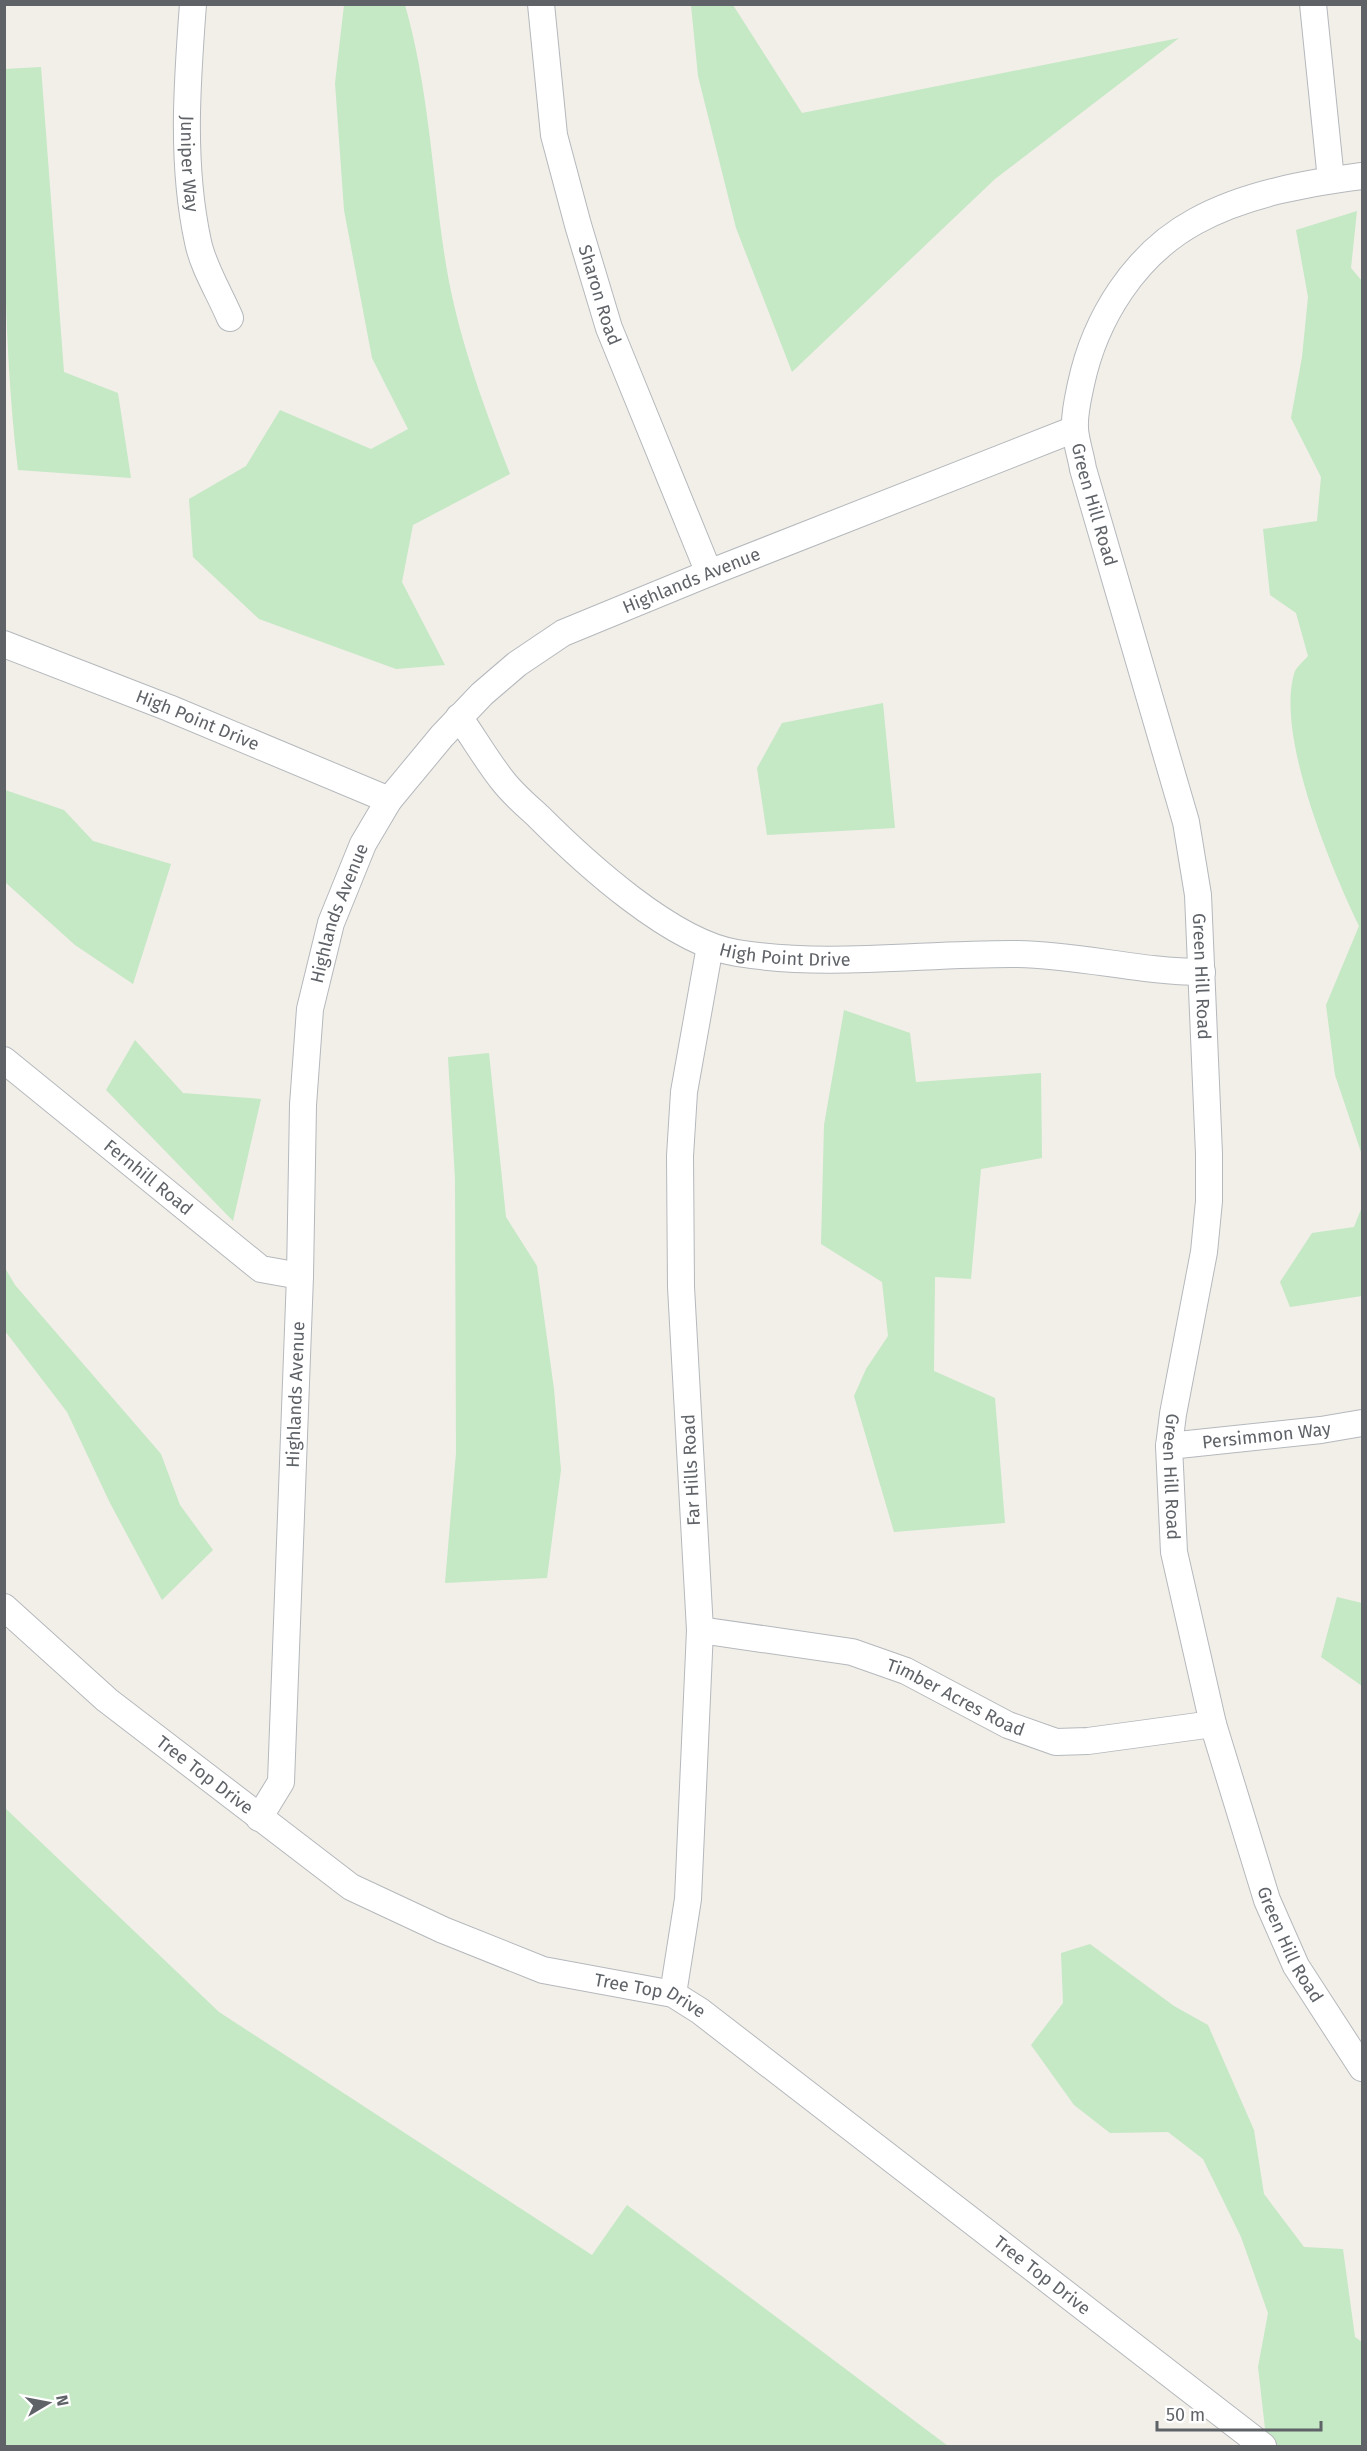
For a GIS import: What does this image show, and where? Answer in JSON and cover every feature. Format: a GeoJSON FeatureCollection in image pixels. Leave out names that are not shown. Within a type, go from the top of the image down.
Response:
{"type":"FeatureCollection","features":[{"type":"Feature","properties":{"kind":"street","name":"Juniper Way"},"geometry":{"type":"LineString","coordinates":[[193,4],[185,105],[191,190],[198,244],[230,318]]}},
{"type":"Feature","properties":{"kind":"street","name":"Sharon Road"},"geometry":{"type":"LineString","coordinates":[[541,4],[554,135],[578,225],[609,328],[709,573]]}},
{"type":"Feature","properties":{"kind":"street"},"geometry":{"type":"LineString","coordinates":[[1313,4],[1331,180]]}},
{"type":"Feature","properties":{"kind":"street","name":"Green Hill Road"},"geometry":{"type":"LineString","coordinates":[[1362,176],[1331,180],[1220,210],[1174,234],[1153,252],[1120,291],[1094,336],[1076,405],[1075,429],[1083,469],[1186,822],[1198,895],[1209,1201],[1204,1252],[1169,1446],[1174,1552],[1213,1724],[1267,1900],[1296,1965],[1362,2068]]}},
{"type":"Feature","properties":{"kind":"street","name":"Highlands Avenue"},"geometry":{"type":"LineString","coordinates":[[259,1818],[281,1782],[300,1276],[303,1105],[310,1010],[331,923],[363,844],[389,800],[459,717],[517,664],[563,633],[1075,429]]}},
{"type":"Feature","properties":{"kind":"street","name":"High Point Drive"},"geometry":{"type":"LineString","coordinates":[[4,644],[169,708],[389,800]]}},
{"type":"Feature","properties":{"kind":"street","name":"High Point Drive"},"geometry":{"type":"LineString","coordinates":[[459,717],[504,782],[571,849],[644,908],[710,946],[736,953],[822,961],[946,954],[1021,954],[1097,960],[1166,972],[1202,972]]}},
{"type":"Feature","properties":{"kind":"street","name":"Far Hills Road"},"geometry":{"type":"LineString","coordinates":[[673,1994],[688,1899],[700,1630],[681,1287],[680,1156],[684,1092],[710,946]]}},
{"type":"Feature","properties":{"kind":"street","name":"Fernhill Road"},"geometry":{"type":"LineString","coordinates":[[4,1060],[261,1269],[300,1276]]}},
{"type":"Feature","properties":{"kind":"street","name":"Persimmon Way"},"geometry":{"type":"LineString","coordinates":[[1169,1446],[1321,1430],[1362,1423]]}},
{"type":"Feature","properties":{"kind":"street","name":"Tree Top Drive"},"geometry":{"type":"LineString","coordinates":[[4,1608],[107,1700],[351,1887],[443,1930],[543,1970],[673,1994],[700,2011],[1263,2446]]}},
{"type":"Feature","properties":{"kind":"street","name":"Timber Acres Road"},"geometry":{"type":"LineString","coordinates":[[700,1630],[852,1652],[906,1671],[1008,1725],[1056,1742],[1088,1741],[1213,1724]]}},
{"type":"Feature","properties":{"kind":"green space"},"geometry":{"type":"Polygon","coordinates":[[[344,5],[405,5],[419,66],[444,252],[455,309],[480,392],[510,474],[413,525],[402,582],[445,665],[396,669],[259,619],[193,557],[189,499],[246,466],[280,410],[371,449],[408,429],[372,358],[344,210],[335,83],[344,5]]]}},
{"type":"Feature","properties":{"kind":"green space"},"geometry":{"type":"Polygon","coordinates":[[[691,5],[733,5],[802,113],[1179,38],[995,179],[792,372],[736,228],[698,76],[691,5]]]}},
{"type":"Feature","properties":{"kind":"green space"},"geometry":{"type":"Polygon","coordinates":[[[41,67],[64,372],[118,393],[131,478],[18,470],[7,320],[4,219],[5,69],[41,67]]]}},
{"type":"Feature","properties":{"kind":"green space"},"geometry":{"type":"Polygon","coordinates":[[[1357,211],[1351,268],[1362,281],[1362,1155],[1335,1075],[1326,1005],[1359,926],[1321,837],[1299,766],[1290,700],[1295,672],[1308,656],[1296,613],[1270,595],[1263,529],[1317,521],[1321,477],[1291,418],[1302,357],[1308,297],[1296,230],[1357,211]]]}},
{"type":"Feature","properties":{"kind":"green space"},"geometry":{"type":"Polygon","coordinates":[[[883,703],[895,828],[767,835],[757,768],[782,723],[883,703]]]}},
{"type":"Feature","properties":{"kind":"green space"},"geometry":{"type":"Polygon","coordinates":[[[5,790],[64,810],[93,841],[171,864],[133,984],[75,945],[5,882],[5,790]]]}},
{"type":"Feature","properties":{"kind":"green space"},"geometry":{"type":"Polygon","coordinates":[[[844,1010],[910,1033],[916,1082],[1041,1073],[1042,1158],[981,1169],[971,1279],[935,1277],[934,1371],[995,1398],[1005,1523],[894,1532],[854,1396],[866,1369],[888,1336],[882,1282],[821,1244],[824,1125],[844,1010]]]}},
{"type":"Feature","properties":{"kind":"green space"},"geometry":{"type":"Polygon","coordinates":[[[135,1040],[183,1093],[261,1099],[233,1221],[106,1090],[135,1040]]]}},
{"type":"Feature","properties":{"kind":"green space"},"geometry":{"type":"Polygon","coordinates":[[[489,1053],[506,1217],[537,1266],[554,1389],[561,1470],[547,1578],[445,1583],[456,1453],[455,1179],[448,1057],[489,1053]]]}},
{"type":"Feature","properties":{"kind":"green space"},"geometry":{"type":"Polygon","coordinates":[[[1362,1207],[1362,1296],[1290,1307],[1280,1282],[1312,1233],[1354,1227],[1362,1207]]]}},
{"type":"Feature","properties":{"kind":"green space"},"geometry":{"type":"Polygon","coordinates":[[[5,1268],[15,1285],[161,1454],[180,1505],[213,1550],[162,1600],[110,1503],[67,1412],[5,1331],[5,1268]]]}},
{"type":"Feature","properties":{"kind":"green space"},"geometry":{"type":"Polygon","coordinates":[[[1337,1597],[1362,1603],[1362,1686],[1321,1657],[1337,1597]]]}},
{"type":"Feature","properties":{"kind":"green space"},"geometry":{"type":"Polygon","coordinates":[[[4,1807],[219,2012],[592,2255],[627,2205],[948,2446],[5,2446],[4,1807]]]}},
{"type":"Feature","properties":{"kind":"green space"},"geometry":{"type":"Polygon","coordinates":[[[1090,1944],[1174,2006],[1208,2025],[1254,2130],[1264,2194],[1304,2247],[1343,2249],[1355,2337],[1362,2342],[1362,2446],[1267,2446],[1258,2367],[1268,2313],[1241,2237],[1203,2159],[1168,2132],[1110,2133],[1074,2105],[1031,2045],[1063,2003],[1061,1953],[1090,1944]]]}}]}
